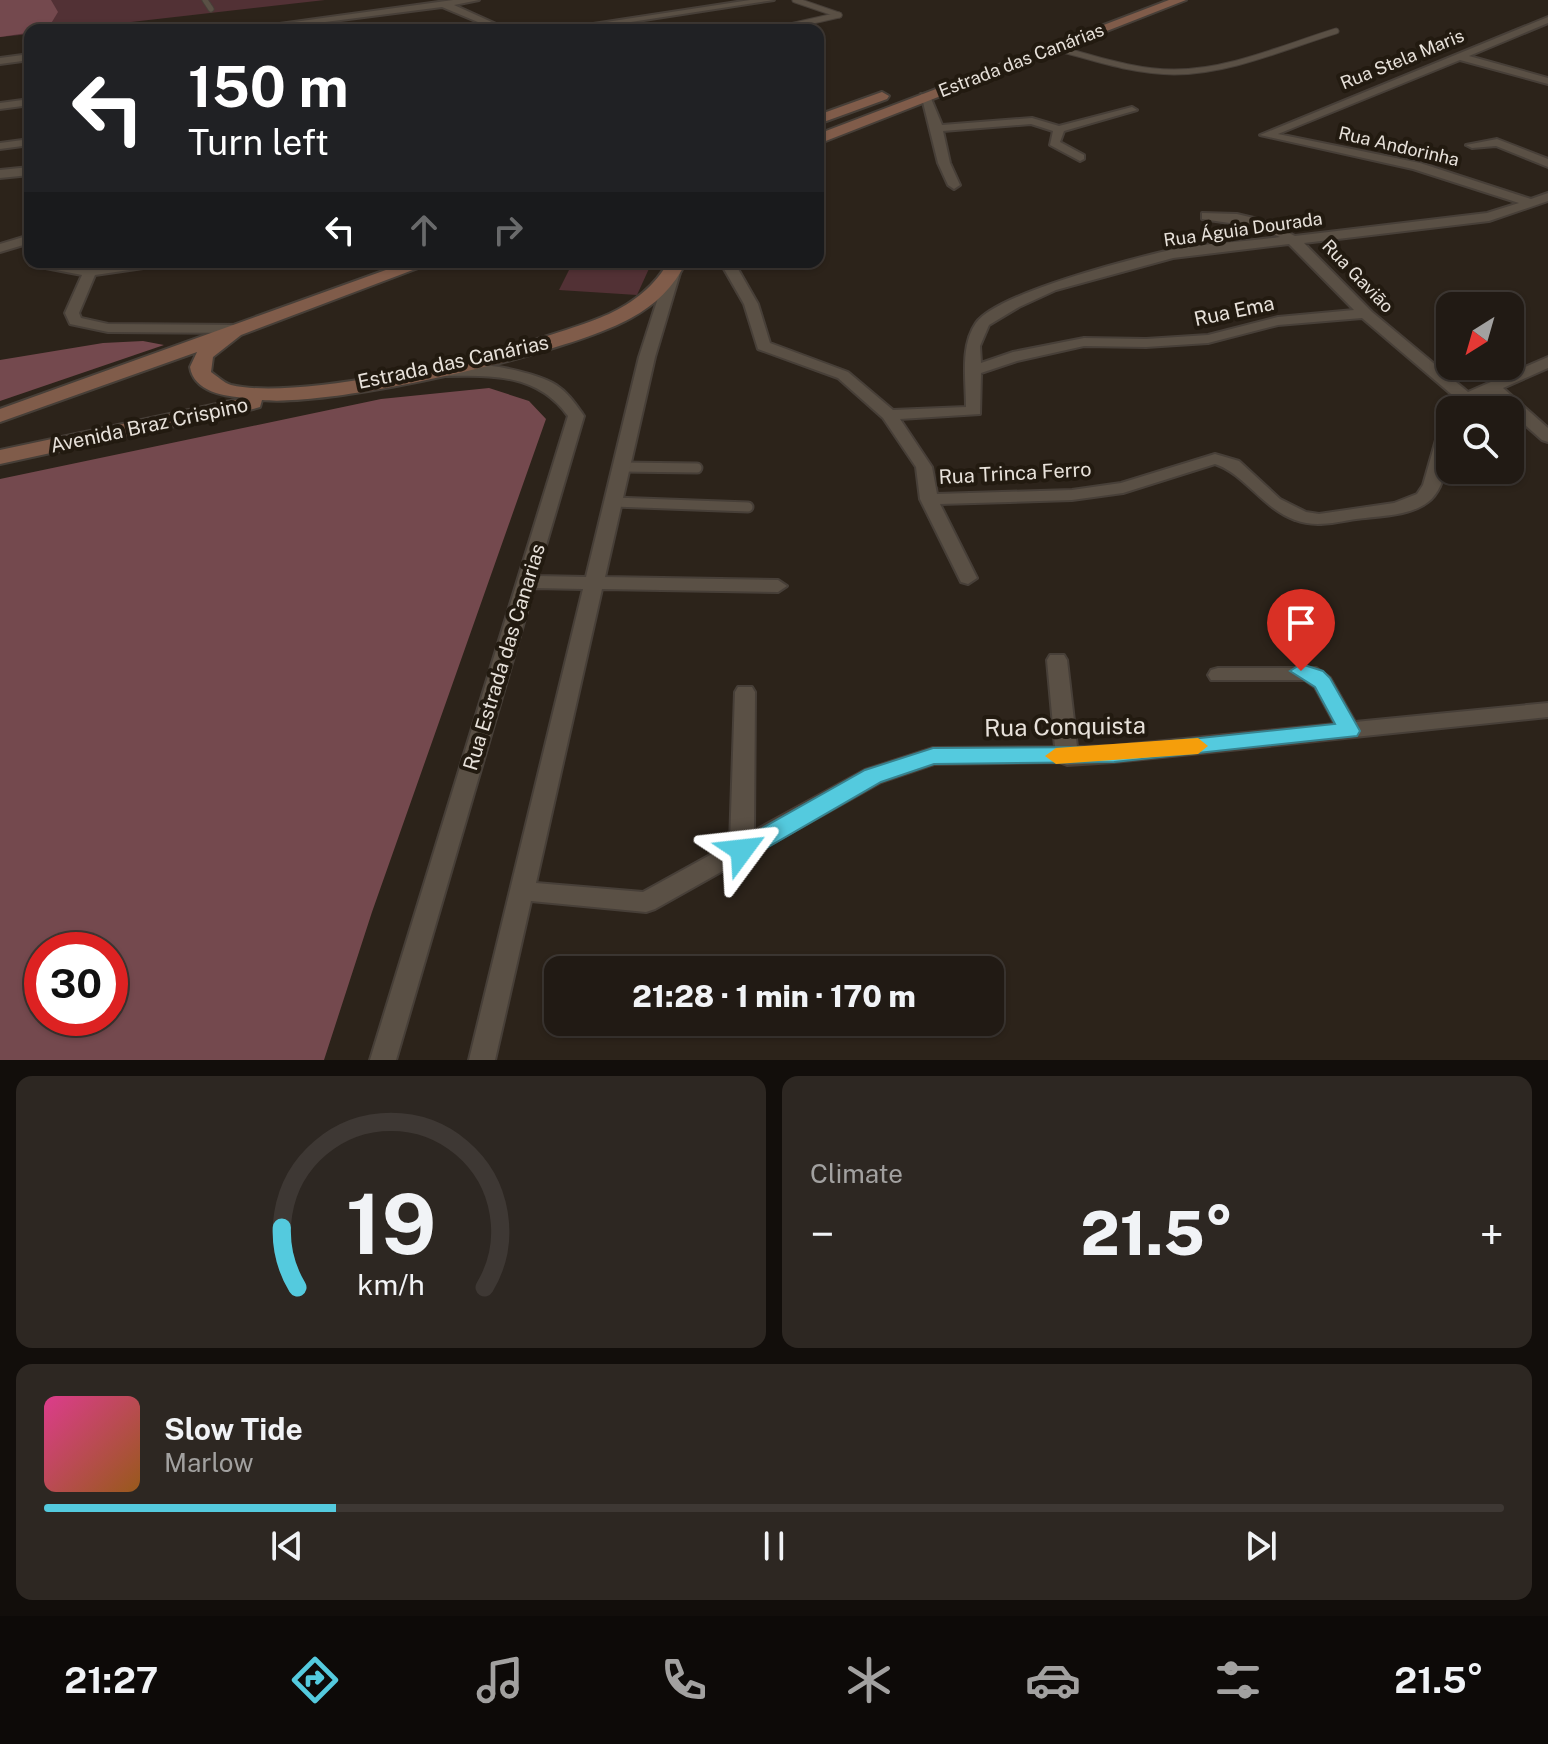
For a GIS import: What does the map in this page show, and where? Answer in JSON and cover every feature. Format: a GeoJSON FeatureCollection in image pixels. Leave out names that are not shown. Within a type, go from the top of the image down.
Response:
{"type":"FeatureCollection","features":[{"type":"Feature","properties":{"kind":"main road","name":"Estrada das Canárias"},"geometry":{"type":"LineString","coordinates":[[1095,16],[1139,0]]}},
{"type":"Feature","properties":{"kind":"main road","name":"Estrada das Canárias"},"geometry":{"type":"LineString","coordinates":[[824,137],[1055,41],[1180,0]]}},
{"type":"Feature","properties":{"kind":"main road","name":"Estrada das Canárias"},"geometry":{"type":"LineString","coordinates":[[1037,37],[1055,41]]}},
{"type":"Feature","properties":{"kind":"main road"},"geometry":{"type":"LineString","coordinates":[[824,118],[893,92]]}},
{"type":"Feature","properties":{"kind":"main road"},"geometry":{"type":"LineString","coordinates":[[0,416],[409,268]]}},
{"type":"Feature","properties":{"kind":"main road","name":"Estrada das Canárias"},"geometry":{"type":"LineString","coordinates":[[298,393],[423,372],[535,346],[589,329],[638,304],[675,268]]}},
{"type":"Feature","properties":{"kind":"main road"},"geometry":{"type":"LineString","coordinates":[[237,332],[206,352],[200,373],[206,382],[234,394],[264,397],[298,393]]}},
{"type":"Feature","properties":{"kind":"main road","name":"Avenida Braz Crispino"},"geometry":{"type":"LineString","coordinates":[[0,457],[298,393]]}},
{"type":"Feature","properties":{"kind":"street"},"geometry":{"type":"LineString","coordinates":[[283,24],[438,2],[474,0]]}},
{"type":"Feature","properties":{"kind":"street"},"geometry":{"type":"LineString","coordinates":[[699,0],[726,6]]}},
{"type":"Feature","properties":{"kind":"street"},"geometry":{"type":"LineString","coordinates":[[601,24],[769,0]]}},
{"type":"Feature","properties":{"kind":"street"},"geometry":{"type":"LineString","coordinates":[[438,2],[490,24]]}},
{"type":"Feature","properties":{"kind":"street","name":"Rua Stela Maris"},"geometry":{"type":"LineString","coordinates":[[1270,131],[1548,20]]}},
{"type":"Feature","properties":{"kind":"street"},"geometry":{"type":"LineString","coordinates":[[1458,56],[1548,81]]}},
{"type":"Feature","properties":{"kind":"street"},"geometry":{"type":"LineString","coordinates":[[0,61],[24,58]]}},
{"type":"Feature","properties":{"kind":"street"},"geometry":{"type":"LineString","coordinates":[[925,96],[937,115],[943,169],[954,185]]}},
{"type":"Feature","properties":{"kind":"street"},"geometry":{"type":"LineString","coordinates":[[0,106],[24,103]]}},
{"type":"Feature","properties":{"kind":"street"},"geometry":{"type":"LineString","coordinates":[[940,128],[1032,121],[1059,129],[1132,110]]}},
{"type":"Feature","properties":{"kind":"street"},"geometry":{"type":"LineString","coordinates":[[1059,129],[1054,143],[1080,157]]}},
{"type":"Feature","properties":{"kind":"street","name":"Rua Andorinha"},"geometry":{"type":"LineString","coordinates":[[1270,131],[1266,135],[1273,140],[1427,169],[1529,202]]}},
{"type":"Feature","properties":{"kind":"street"},"geometry":{"type":"LineString","coordinates":[[1472,145],[1497,142],[1548,163]]}},
{"type":"Feature","properties":{"kind":"street"},"geometry":{"type":"LineString","coordinates":[[0,146],[24,143]]}},
{"type":"Feature","properties":{"kind":"street"},"geometry":{"type":"LineString","coordinates":[[0,174],[24,172]]}},
{"type":"Feature","properties":{"kind":"street","name":"Rua Águia Dourada"},"geometry":{"type":"LineString","coordinates":[[889,415],[974,411],[973,346],[983,323],[1051,287],[1172,254],[1489,217],[1548,197]]}},
{"type":"Feature","properties":{"kind":"street","name":"Rua Gavião"},"geometry":{"type":"LineString","coordinates":[[1206,216],[1253,220],[1296,239],[1365,313],[1452,396]]}},
{"type":"Feature","properties":{"kind":"street"},"geometry":{"type":"LineString","coordinates":[[0,248],[24,241]]}},
{"type":"Feature","properties":{"kind":"street"},"geometry":{"type":"LineString","coordinates":[[0,256],[24,260]]}},
{"type":"Feature","properties":{"kind":"street"},"geometry":{"type":"LineString","coordinates":[[94,268],[72,313],[75,321],[108,328],[237,332]]}},
{"type":"Feature","properties":{"kind":"street"},"geometry":{"type":"LineString","coordinates":[[482,1060],[647,357],[675,268]]}},
{"type":"Feature","properties":{"kind":"street"},"geometry":{"type":"LineString","coordinates":[[730,268],[751,304],[763,346],[843,375],[889,415],[924,467],[929,499],[968,578]]}},
{"type":"Feature","properties":{"kind":"street","name":"Rua Ema"},"geometry":{"type":"LineString","coordinates":[[974,370],[1052,347],[1110,341],[1146,343],[1208,339],[1278,321],[1365,313]]}},
{"type":"Feature","properties":{"kind":"street"},"geometry":{"type":"LineString","coordinates":[[1476,396],[1548,362]]}},
{"type":"Feature","properties":{"kind":"street","name":"Rua Estrada das Canarias"},"geometry":{"type":"LineString","coordinates":[[383,1060],[576,416],[564,395],[522,376],[492,370],[423,372]]}},
{"type":"Feature","properties":{"kind":"street"},"geometry":{"type":"LineString","coordinates":[[1493,388],[1548,437]]}},
{"type":"Feature","properties":{"kind":"street","name":"Rua Trinca Ferro"},"geometry":{"type":"LineString","coordinates":[[929,499],[1098,492],[1123,488],[1215,459],[1233,465],[1287,512],[1319,519],[1398,508],[1423,498],[1432,485],[1436,470]]}},
{"type":"Feature","properties":{"kind":"street"},"geometry":{"type":"LineString","coordinates":[[526,582],[778,586]]}},
{"type":"Feature","properties":{"kind":"street"},"geometry":{"type":"LineString","coordinates":[[1057,660],[1067,757]]}},
{"type":"Feature","properties":{"kind":"street"},"geometry":{"type":"LineString","coordinates":[[1218,675],[1309,673],[1323,683],[1349,731]]}},
{"type":"Feature","properties":{"kind":"street"},"geometry":{"type":"LineString","coordinates":[[742,850],[745,692]]}},
{"type":"Feature","properties":{"kind":"street","name":"Rua Conquista"},"geometry":{"type":"LineString","coordinates":[[522,891],[646,902],[873,776],[933,756],[977,753],[1067,757],[1548,710]]}},
{"type":"Feature","properties":{"kind":"lane"},"geometry":{"type":"LineString","coordinates":[[205,0],[211,9]]}},
{"type":"Feature","properties":{"kind":"lane"},"geometry":{"type":"LineString","coordinates":[[795,0],[840,17],[802,24]]}},
{"type":"Feature","properties":{"kind":"lane"},"geometry":{"type":"LineString","coordinates":[[1055,41],[1145,68],[1181,72],[1270,52],[1336,31]]}},
{"type":"Feature","properties":{"kind":"lane"},"geometry":{"type":"LineString","coordinates":[[622,467],[697,468]]}},
{"type":"Feature","properties":{"kind":"lane"},"geometry":{"type":"LineString","coordinates":[[614,502],[748,507]]}},
{"type":"Feature","properties":{"kind":"shaded area"},"geometry":{"type":"Polygon","coordinates":[[[0,0],[325,0],[114,24],[24,24],[24,35],[0,37],[0,0]]]}},
{"type":"Feature","properties":{"kind":"shaded area"},"geometry":{"type":"Polygon","coordinates":[[[0,0],[51,0],[58,12],[51,24],[24,24],[24,33],[0,37],[0,0]]]}},
{"type":"Feature","properties":{"kind":"shaded area"},"geometry":{"type":"Polygon","coordinates":[[[570,268],[649,268],[637,295],[559,290],[570,268]]]}},
{"type":"Feature","properties":{"kind":"shaded area"},"geometry":{"type":"Polygon","coordinates":[[[143,341],[164,345],[0,401],[0,360],[103,343],[143,341]]]}},
{"type":"Feature","properties":{"kind":"shaded area"},"geometry":{"type":"Polygon","coordinates":[[[489,388],[529,401],[546,419],[372,912],[324,1060],[0,1060],[0,479],[381,399],[489,388]]]}},
{"type":"Feature","properties":{"kind":"slow traffic"},"geometry":{"type":"LineString","coordinates":[[1056,756],[1198,746]]}},
{"type":"Feature","properties":{"kind":"route"},"geometry":{"type":"LineString","coordinates":[[742,850],[873,776],[933,756],[977,753],[1067,757],[1349,731],[1323,683],[1316,676],[1301,671]]}}]}
